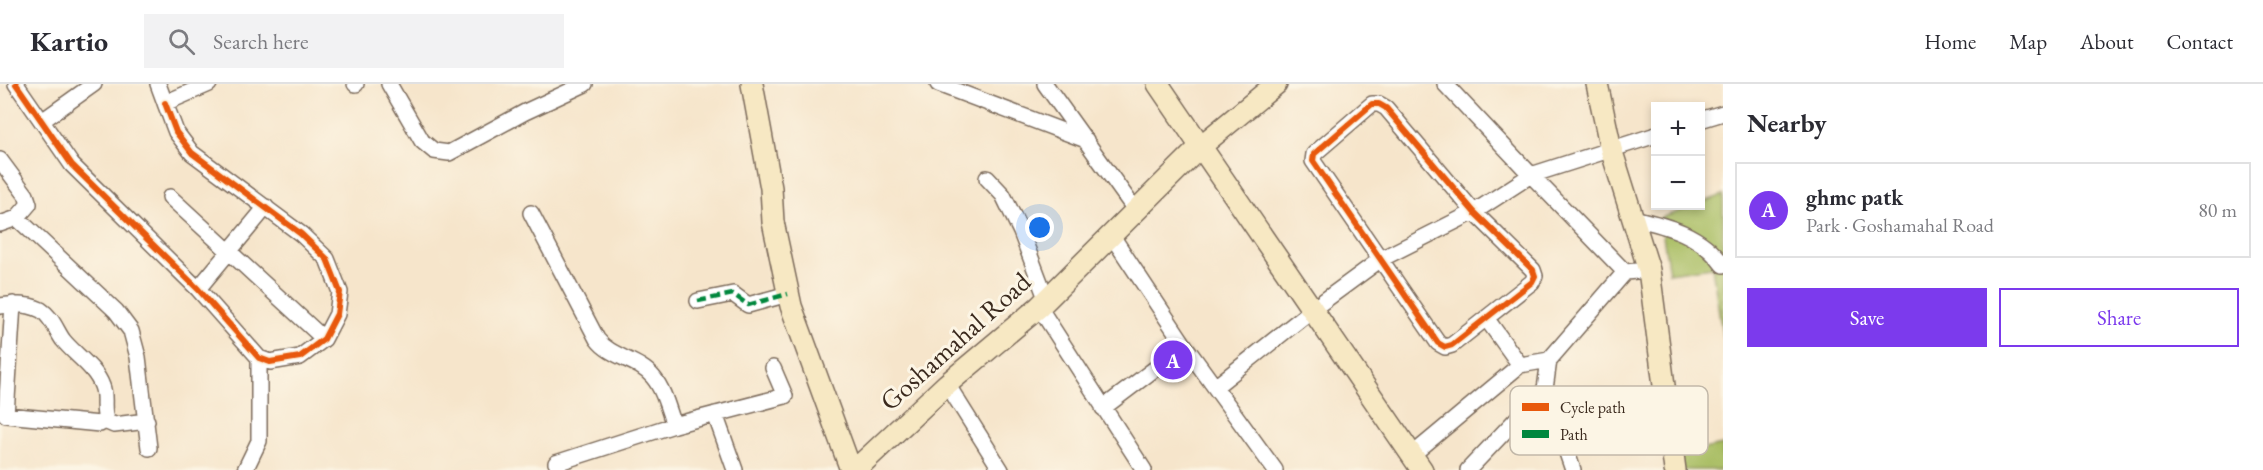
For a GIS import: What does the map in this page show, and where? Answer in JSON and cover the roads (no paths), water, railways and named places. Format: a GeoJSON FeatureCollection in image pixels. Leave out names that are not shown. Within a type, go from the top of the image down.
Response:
{"type":"FeatureCollection","features":[{"type":"Feature","properties":{"kind":"street"},"geometry":{"type":"LineString","coordinates":[[16,84],[72,165],[198,289],[259,358],[270,362],[300,357],[324,339],[337,314],[340,292],[327,259],[301,234],[192,153],[176,132],[158,84]]}},
{"type":"Feature","properties":{"kind":"street"},"geometry":{"type":"LineString","coordinates":[[42,121],[94,84]]}},
{"type":"Feature","properties":{"kind":"street"},"geometry":{"type":"LineString","coordinates":[[165,103],[209,84]]}},
{"type":"Feature","properties":{"kind":"street"},"geometry":{"type":"LineString","coordinates":[[389,84],[422,141],[434,151],[449,153],[576,86]]}},
{"type":"Feature","properties":{"kind":"street"},"geometry":{"type":"LineString","coordinates":[[752,84],[771,188],[773,222],[790,306],[853,470]]}},
{"type":"Feature","properties":{"kind":"street"},"geometry":{"type":"LineString","coordinates":[[938,84],[1086,140]]}},
{"type":"Feature","properties":{"kind":"street"},"geometry":{"type":"LineString","coordinates":[[1045,84],[1136,211]]}},
{"type":"Feature","properties":{"kind":"street"},"geometry":{"type":"LineString","coordinates":[[1158,84],[1417,462],[1520,365],[1549,360]]}},
{"type":"Feature","properties":{"kind":"street"},"geometry":{"type":"LineString","coordinates":[[1445,84],[1625,272]]}},
{"type":"Feature","properties":{"kind":"street"},"geometry":{"type":"LineString","coordinates":[[1597,84],[1611,149],[1649,270],[1664,386]]}},
{"type":"Feature","properties":{"kind":"street","name":"Goshamahal Road"},"geometry":{"type":"LineString","coordinates":[[853,470],[947,384],[1042,303],[1201,146],[1271,86]]}},
{"type":"Feature","properties":{"kind":"street"},"geometry":{"type":"LineString","coordinates":[[1379,104],[1386,108],[1474,212],[1533,270],[1535,276],[1532,282],[1452,345],[1445,346],[1438,343],[1313,161],[1314,154],[1372,105],[1379,104]]}},
{"type":"Feature","properties":{"kind":"street"},"geometry":{"type":"LineString","coordinates":[[1705,119],[1723,113]]}},
{"type":"Feature","properties":{"kind":"street"},"geometry":{"type":"LineString","coordinates":[[1215,387],[1312,309],[1381,259],[1474,212],[1531,175],[1651,137]]}},
{"type":"Feature","properties":{"kind":"street"},"geometry":{"type":"LineString","coordinates":[[0,160],[26,195],[29,204],[17,218],[0,224]]}},
{"type":"Feature","properties":{"kind":"street"},"geometry":{"type":"LineString","coordinates":[[987,178],[1003,195],[1021,232],[1042,303],[1103,408],[1144,470]]}},
{"type":"Feature","properties":{"kind":"street"},"geometry":{"type":"LineString","coordinates":[[170,197],[324,339]]}},
{"type":"Feature","properties":{"kind":"street"},"geometry":{"type":"LineString","coordinates":[[198,289],[266,207]]}},
{"type":"Feature","properties":{"kind":"street"},"geometry":{"type":"LineString","coordinates":[[531,213],[597,339],[604,348],[651,375],[660,387],[674,425]]}},
{"type":"Feature","properties":{"kind":"street"},"geometry":{"type":"LineString","coordinates":[[17,218],[116,311],[131,331],[138,357],[149,447]]}},
{"type":"Feature","properties":{"kind":"street"},"geometry":{"type":"LineString","coordinates":[[1633,218],[1670,226],[1690,236],[1717,257],[1723,265]]}},
{"type":"Feature","properties":{"kind":"street"},"geometry":{"type":"LineString","coordinates":[[1112,236],[1185,346],[1275,470]]}},
{"type":"Feature","properties":{"kind":"street"},"geometry":{"type":"LineString","coordinates":[[1545,386],[1549,360],[1625,272],[1649,270]]}},
{"type":"Feature","properties":{"kind":"street"},"geometry":{"type":"LineString","coordinates":[[698,302],[733,294],[748,305],[788,294]]}},
{"type":"Feature","properties":{"kind":"street"},"geometry":{"type":"LineString","coordinates":[[100,423],[6,415],[7,305],[36,308],[44,312],[64,340],[96,375],[103,387],[103,413],[107,422],[114,425],[147,421]]}},
{"type":"Feature","properties":{"kind":"street"},"geometry":{"type":"LineString","coordinates":[[1486,318],[1520,365]]}},
{"type":"Feature","properties":{"kind":"street"},"geometry":{"type":"LineString","coordinates":[[1103,408],[1185,346]]}},
{"type":"Feature","properties":{"kind":"street"},"geometry":{"type":"LineString","coordinates":[[245,470],[259,441],[256,398],[259,358]]}},
{"type":"Feature","properties":{"kind":"street"},"geometry":{"type":"LineString","coordinates":[[556,463],[674,425],[785,396],[773,368]]}},
{"type":"Feature","properties":{"kind":"street"},"geometry":{"type":"LineString","coordinates":[[947,384],[1001,470]]}},
{"type":"Feature","properties":{"kind":"street"},"geometry":{"type":"LineString","coordinates":[[715,414],[735,470]]}},
{"type":"Feature","properties":{"kind":"street"},"geometry":{"type":"LineString","coordinates":[[1468,470],[1510,426]]}},
{"type":"Feature","properties":{"kind":"street"},"geometry":{"type":"LineString","coordinates":[[1568,455],[1573,470]]}},
{"type":"Feature","properties":{"kind":"street"},"geometry":{"type":"LineString","coordinates":[[1673,455],[1675,470]]}},
{"type":"Feature","properties":{"kind":"place","name":"ghmc patk"},"geometry":{"type":"Point","coordinates":[1173,360]}}]}
